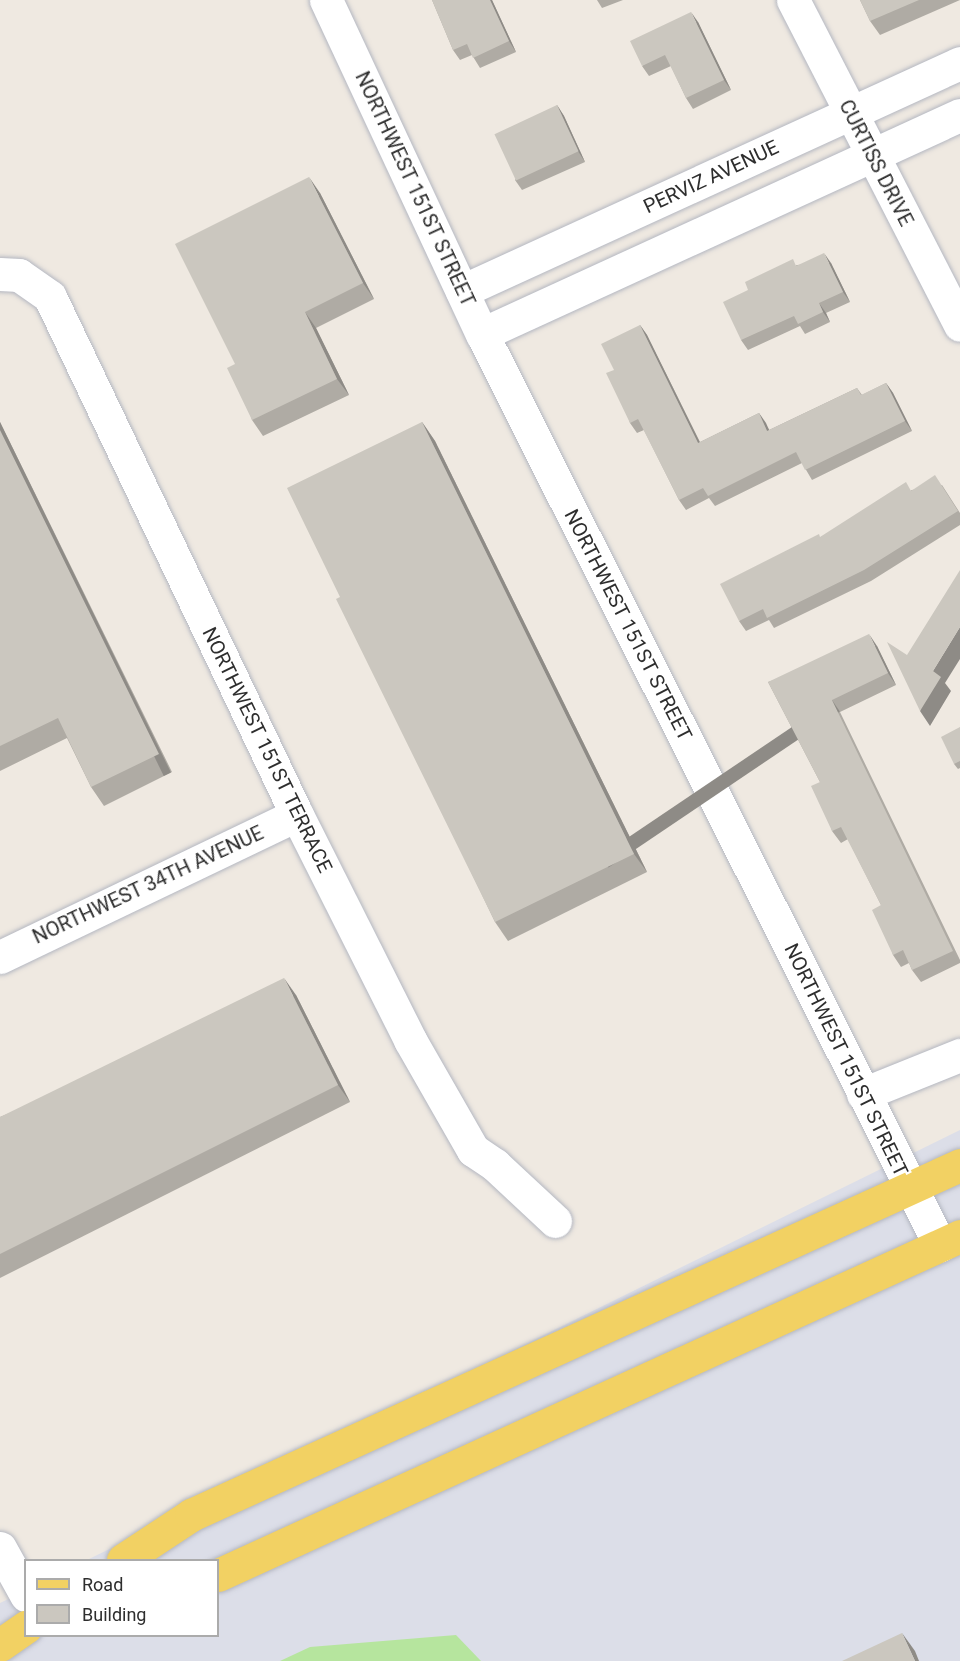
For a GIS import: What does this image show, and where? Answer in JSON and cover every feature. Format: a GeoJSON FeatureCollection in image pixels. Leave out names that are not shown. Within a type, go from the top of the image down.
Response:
{"type":"FeatureCollection","features":[{"type":"Feature","properties":{"kind":"main road"},"geometry":{"type":"LineString","coordinates":[[125,1559],[191,1515],[960,1165]]}},
{"type":"Feature","properties":{"kind":"main road"},"geometry":{"type":"LineString","coordinates":[[219,1575],[950,1241]]}},
{"type":"Feature","properties":{"kind":"main road"},"geometry":{"type":"LineString","coordinates":[[0,1645],[24,1628]]}},
{"type":"Feature","properties":{"kind":"street","name":"NORTHWEST 151ST STREET"},"geometry":{"type":"LineString","coordinates":[[326,0],[482,334],[910,1188],[950,1241]]}},
{"type":"Feature","properties":{"kind":"street","name":"CURTISS DRIVE"},"geometry":{"type":"LineString","coordinates":[[793,0],[960,325]]}},
{"type":"Feature","properties":{"kind":"street","name":"PERVIZ AVENUE"},"geometry":{"type":"LineString","coordinates":[[462,291],[960,63]]}},
{"type":"Feature","properties":{"kind":"street"},"geometry":{"type":"LineString","coordinates":[[482,334],[873,157],[960,115]]}},
{"type":"Feature","properties":{"kind":"street","name":"NORTHWEST 151ST TERRACE"},"geometry":{"type":"LineString","coordinates":[[0,274],[19,275],[50,297],[297,815],[410,1040],[473,1150],[495,1165],[555,1221]]}},
{"type":"Feature","properties":{"kind":"street","name":"NORTHWEST 34TH AVENUE"},"geometry":{"type":"LineString","coordinates":[[0,957],[297,815]]}},
{"type":"Feature","properties":{"kind":"street"},"geometry":{"type":"LineString","coordinates":[[863,1094],[960,1055]]}},
{"type":"Feature","properties":{"kind":"street"},"geometry":{"type":"LineString","coordinates":[[0,1548],[24,1591]]}},
{"type":"Feature","properties":{"kind":"shaded area"},"geometry":{"type":"Polygon","coordinates":[[[960,1130],[960,1661],[0,1661],[0,1603],[24,1591],[24,1637],[219,1637],[219,1559],[89,1559],[960,1130]]]}},
{"type":"Feature","properties":{"kind":"green space"},"geometry":{"type":"Polygon","coordinates":[[[456,1635],[481,1661],[280,1661],[310,1647],[456,1635]]]}},
{"type":"Feature","properties":{"kind":"building"},"geometry":{"type":"Polygon","coordinates":[[[432,0],[490,0],[509,41],[473,58],[467,44],[453,50],[432,0]]]}},
{"type":"Feature","properties":{"kind":"building"},"geometry":{"type":"Polygon","coordinates":[[[860,0],[919,0],[870,21],[860,0]]]}},
{"type":"Feature","properties":{"kind":"building"},"geometry":{"type":"Polygon","coordinates":[[[691,12],[724,80],[686,98],[665,55],[642,66],[630,41],[691,12]]]}},
{"type":"Feature","properties":{"kind":"building"},"geometry":{"type":"Polygon","coordinates":[[[557,105],[579,151],[516,180],[494,134],[557,105]]]}},
{"type":"Feature","properties":{"kind":"building"},"geometry":{"type":"Polygon","coordinates":[[[309,177],[363,283],[305,312],[337,379],[252,420],[227,368],[235,364],[175,244],[309,177]]]}},
{"type":"Feature","properties":{"kind":"building"},"geometry":{"type":"Polygon","coordinates":[[[824,253],[843,292],[819,303],[823,312],[798,324],[794,316],[741,340],[723,302],[748,290],[745,282],[793,259],[796,266],[824,253]]]}},
{"type":"Feature","properties":{"kind":"building"},"geometry":{"type":"Polygon","coordinates":[[[640,325],[698,443],[759,413],[767,431],[857,388],[861,395],[886,383],[905,421],[805,470],[796,452],[708,496],[703,488],[679,500],[638,419],[630,423],[606,373],[614,370],[601,344],[640,325]]]}},
{"type":"Feature","properties":{"kind":"building"},"geometry":{"type":"Polygon","coordinates":[[[422,422],[634,854],[495,922],[336,599],[340,597],[287,488],[422,422]]]}},
{"type":"Feature","properties":{"kind":"building"},"geometry":{"type":"Polygon","coordinates":[[[0,430],[159,754],[91,787],[58,718],[0,746],[0,430]]]}},
{"type":"Feature","properties":{"kind":"building"},"geometry":{"type":"Polygon","coordinates":[[[935,475],[958,511],[864,570],[767,618],[763,609],[739,621],[720,584],[819,534],[820,537],[906,482],[911,491],[935,475]]]}},
{"type":"Feature","properties":{"kind":"building"},"geometry":{"type":"Polygon","coordinates":[[[960,570],[960,627],[933,671],[941,677],[920,711],[887,642],[907,655],[960,570]]]}},
{"type":"Feature","properties":{"kind":"building"},"geometry":{"type":"Polygon","coordinates":[[[869,634],[888,673],[832,700],[953,951],[912,970],[903,950],[893,955],[872,910],[881,905],[841,827],[832,831],[811,786],[820,782],[768,682],[869,634]]]}},
{"type":"Feature","properties":{"kind":"building"},"geometry":{"type":"Polygon","coordinates":[[[960,727],[960,761],[954,764],[941,737],[960,727]]]}},
{"type":"Feature","properties":{"kind":"building"},"geometry":{"type":"Polygon","coordinates":[[[284,978],[338,1085],[0,1254],[0,1117],[284,978]]]}},
{"type":"Feature","properties":{"kind":"building"},"geometry":{"type":"Polygon","coordinates":[[[902,1633],[915,1661],[842,1661],[902,1633]]]}}]}
